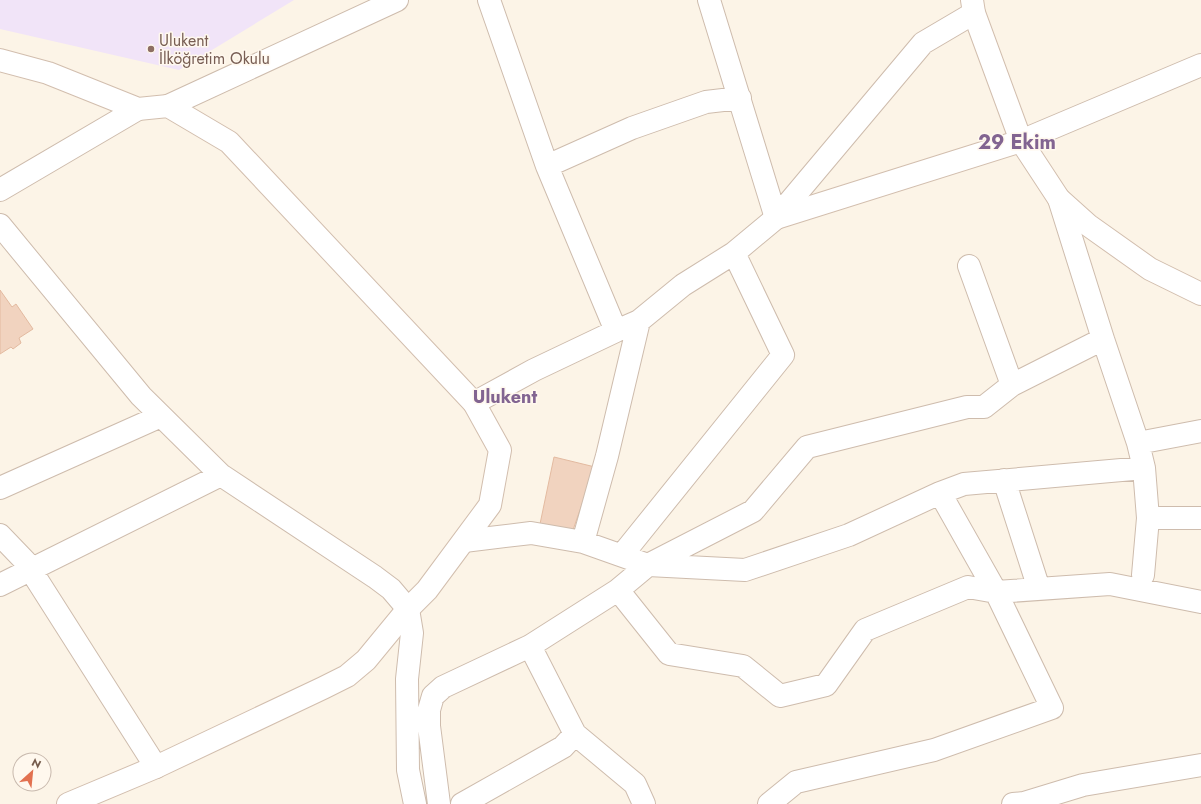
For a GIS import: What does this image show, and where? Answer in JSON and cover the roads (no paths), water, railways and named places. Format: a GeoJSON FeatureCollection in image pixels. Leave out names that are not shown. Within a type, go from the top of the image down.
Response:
{"type":"FeatureCollection","features":[{"type":"Feature","properties":{"kind":"street"},"geometry":{"type":"LineString","coordinates":[[0,60],[48,73],[138,108],[168,106],[397,0]]}},
{"type":"Feature","properties":{"kind":"street"},"geometry":{"type":"LineString","coordinates":[[489,0],[547,166],[616,331]]}},
{"type":"Feature","properties":{"kind":"street"},"geometry":{"type":"LineString","coordinates":[[709,0],[776,218]]}},
{"type":"Feature","properties":{"kind":"street"},"geometry":{"type":"LineString","coordinates":[[474,402],[534,370],[639,321],[683,285],[734,253],[776,218],[923,43],[973,7],[1021,141],[1059,199],[1088,225],[1150,269],[1201,294]]}},
{"type":"Feature","properties":{"kind":"street"},"geometry":{"type":"LineString","coordinates":[[776,218],[1021,141],[1201,65]]}},
{"type":"Feature","properties":{"kind":"street"},"geometry":{"type":"LineString","coordinates":[[547,166],[632,128],[706,102],[740,98]]}},
{"type":"Feature","properties":{"kind":"street"},"geometry":{"type":"LineString","coordinates":[[68,804],[156,767],[347,676],[366,660],[408,609],[427,590],[490,505],[500,450],[474,402],[229,142],[168,106]]}},
{"type":"Feature","properties":{"kind":"street"},"geometry":{"type":"LineString","coordinates":[[0,190],[138,108]]}},
{"type":"Feature","properties":{"kind":"street"},"geometry":{"type":"LineString","coordinates":[[1059,199],[1103,339],[1138,443],[1144,468],[1148,518],[1143,575]]}},
{"type":"Feature","properties":{"kind":"street"},"geometry":{"type":"LineString","coordinates":[[0,224],[141,396],[221,475],[375,577],[391,589],[408,609],[412,633],[407,679],[408,770],[415,804]]}},
{"type":"Feature","properties":{"kind":"street"},"geometry":{"type":"LineString","coordinates":[[622,555],[783,355],[734,253]]}},
{"type":"Feature","properties":{"kind":"street"},"geometry":{"type":"LineString","coordinates":[[969,266],[1012,385]]}},
{"type":"Feature","properties":{"kind":"street"},"geometry":{"type":"LineString","coordinates":[[583,542],[607,456],[639,321]]}},
{"type":"Feature","properties":{"kind":"street"},"geometry":{"type":"LineString","coordinates":[[438,804],[429,726],[429,710],[432,696],[443,687],[530,646],[618,590],[648,565],[753,511],[807,447],[967,407],[984,407],[1012,385],[1103,339]]}},
{"type":"Feature","properties":{"kind":"street"},"geometry":{"type":"LineString","coordinates":[[0,488],[161,416]]}},
{"type":"Feature","properties":{"kind":"street"},"geometry":{"type":"LineString","coordinates":[[1138,443],[1201,431]]}},
{"type":"Feature","properties":{"kind":"street"},"geometry":{"type":"LineString","coordinates":[[464,541],[531,533],[583,542],[648,565],[745,570],[849,535],[940,493],[964,484],[1144,468]]}},
{"type":"Feature","properties":{"kind":"street"},"geometry":{"type":"LineString","coordinates":[[0,585],[221,475]]}},
{"type":"Feature","properties":{"kind":"street"},"geometry":{"type":"LineString","coordinates":[[1004,480],[1039,589]]}},
{"type":"Feature","properties":{"kind":"street"},"geometry":{"type":"LineString","coordinates":[[769,804],[796,782],[934,750],[1052,708],[996,592],[940,493]]}},
{"type":"Feature","properties":{"kind":"street"},"geometry":{"type":"LineString","coordinates":[[1148,518],[1201,518]]}},
{"type":"Feature","properties":{"kind":"street"},"geometry":{"type":"LineString","coordinates":[[0,535],[25,561],[156,767]]}},
{"type":"Feature","properties":{"kind":"street"},"geometry":{"type":"LineString","coordinates":[[618,590],[669,654],[743,666],[780,696],[826,685],[865,630],[968,587],[996,592],[1110,584],[1201,602]]}},
{"type":"Feature","properties":{"kind":"street"},"geometry":{"type":"LineString","coordinates":[[530,646],[576,734],[635,784],[644,804]]}},
{"type":"Feature","properties":{"kind":"street"},"geometry":{"type":"LineString","coordinates":[[462,804],[563,747],[576,734]]}},
{"type":"Feature","properties":{"kind":"street"},"geometry":{"type":"LineString","coordinates":[[1013,804],[1065,797],[1082,785],[1201,765]]}},
{"type":"Feature","properties":{"kind":"place","name":"Ulukent İlköğretim Okulu"},"geometry":{"type":"Point","coordinates":[151,49]}},
{"type":"Feature","properties":{"kind":"district","name":"29 Ekim"},"geometry":{"type":"Point","coordinates":[1017,142]}},
{"type":"Feature","properties":{"kind":"district","name":"Ulukent"},"geometry":{"type":"Point","coordinates":[505,397]}}]}
